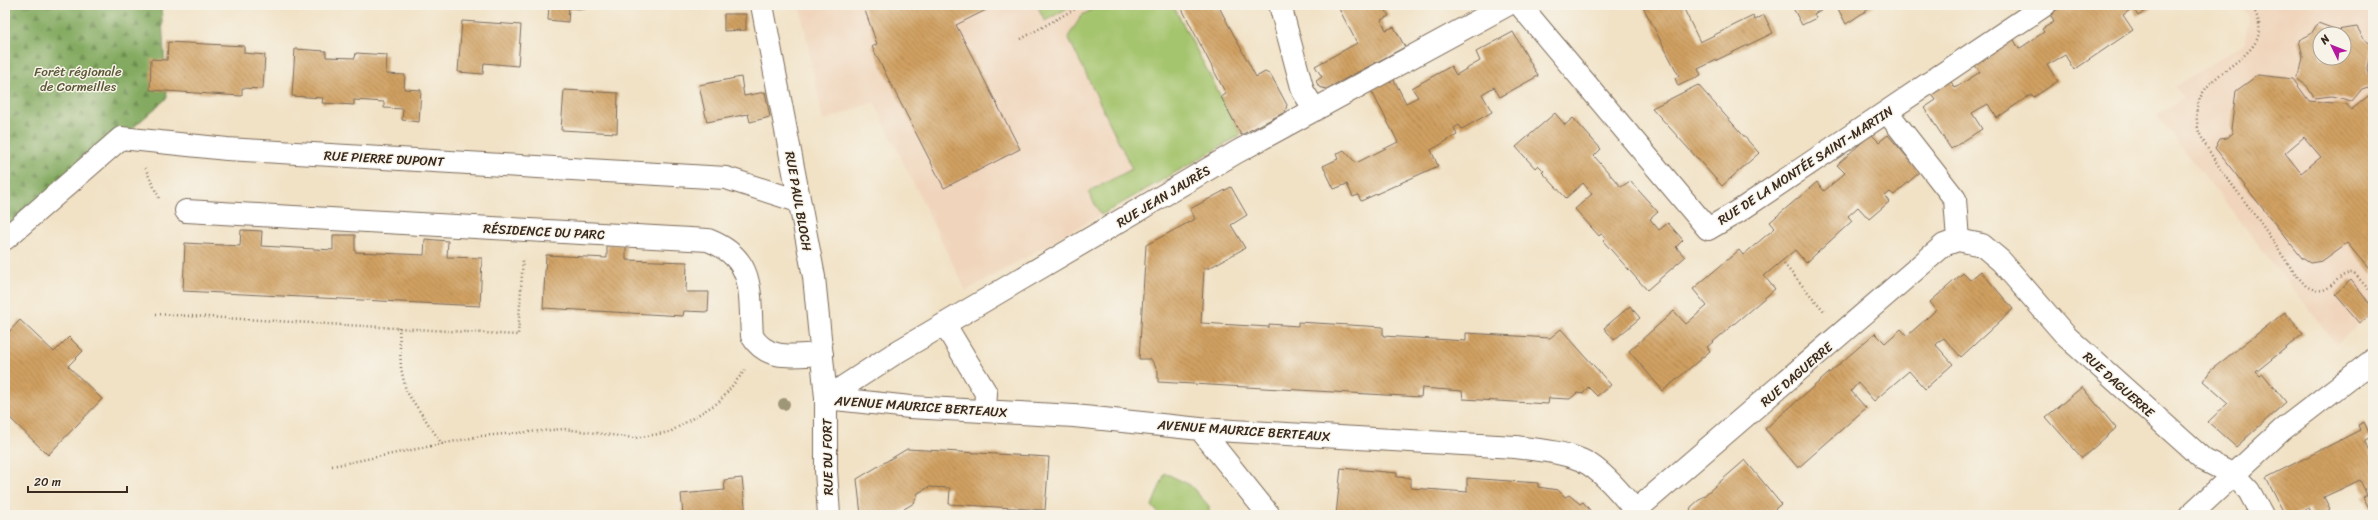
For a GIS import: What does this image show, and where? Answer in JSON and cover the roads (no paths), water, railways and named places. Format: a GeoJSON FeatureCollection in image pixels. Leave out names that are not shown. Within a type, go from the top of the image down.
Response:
{"type":"FeatureCollection","features":[{"type":"Feature","properties":{"kind":"street","name":"RUE PAUL BLOCH"},"geometry":{"type":"LineString","coordinates":[[762,5],[795,170],[798,201],[814,277],[826,398]]}},
{"type":"Feature","properties":{"kind":"street"},"geometry":{"type":"LineString","coordinates":[[1280,5],[1303,91],[1314,110]]}},
{"type":"Feature","properties":{"kind":"street","name":"RUE JEAN JAURÈS"},"geometry":{"type":"LineString","coordinates":[[826,398],[897,352],[1237,152],[1507,5]]}},
{"type":"Feature","properties":{"kind":"street","name":"RUE DE LA MONTÉE SAINT-MARTIN"},"geometry":{"type":"LineString","coordinates":[[1520,5],[1708,229],[1739,211],[2045,5]]}},
{"type":"Feature","properties":{"kind":"street"},"geometry":{"type":"LineString","coordinates":[[1887,112],[1955,199],[1958,240]]}},
{"type":"Feature","properties":{"kind":"street","name":"RUE PIERRE DUPONT"},"geometry":{"type":"LineString","coordinates":[[5,239],[121,138],[227,149],[726,178],[798,201]]}},
{"type":"Feature","properties":{"kind":"street","name":"RÉSIDENCE DU PARC"},"geometry":{"type":"LineString","coordinates":[[186,211],[708,240],[722,245],[735,254],[748,275],[752,336],[763,349],[776,355],[822,354]]}},
{"type":"Feature","properties":{"kind":"street","name":"RUE DAGUERRE"},"geometry":{"type":"LineString","coordinates":[[1637,513],[1944,245],[1958,240],[1982,245],[2001,261],[2067,337],[2204,460],[2234,475],[2249,491],[2262,515]]}},
{"type":"Feature","properties":{"kind":"street"},"geometry":{"type":"LineString","coordinates":[[945,325],[986,393],[985,411]]}},
{"type":"Feature","properties":{"kind":"street"},"geometry":{"type":"LineString","coordinates":[[2190,515],[2282,430],[2373,360]]}},
{"type":"Feature","properties":{"kind":"street","name":"AVENUE MAURICE BERTEAUX"},"geometry":{"type":"LineString","coordinates":[[826,398],[910,407],[1074,416],[1200,429],[1514,447],[1557,452],[1582,460],[1598,471],[1637,513]]}},
{"type":"Feature","properties":{"kind":"street","name":"RUE DU FORT"},"geometry":{"type":"LineString","coordinates":[[826,398],[826,471],[829,515]]}},
{"type":"Feature","properties":{"kind":"street"},"geometry":{"type":"LineString","coordinates":[[1200,429],[1269,515]]}},
{"type":"Feature","properties":{"kind":"park label","name":"Forêt régionale de Cormeilles"},"geometry":{"type":"Point","coordinates":[78,78]}}]}
